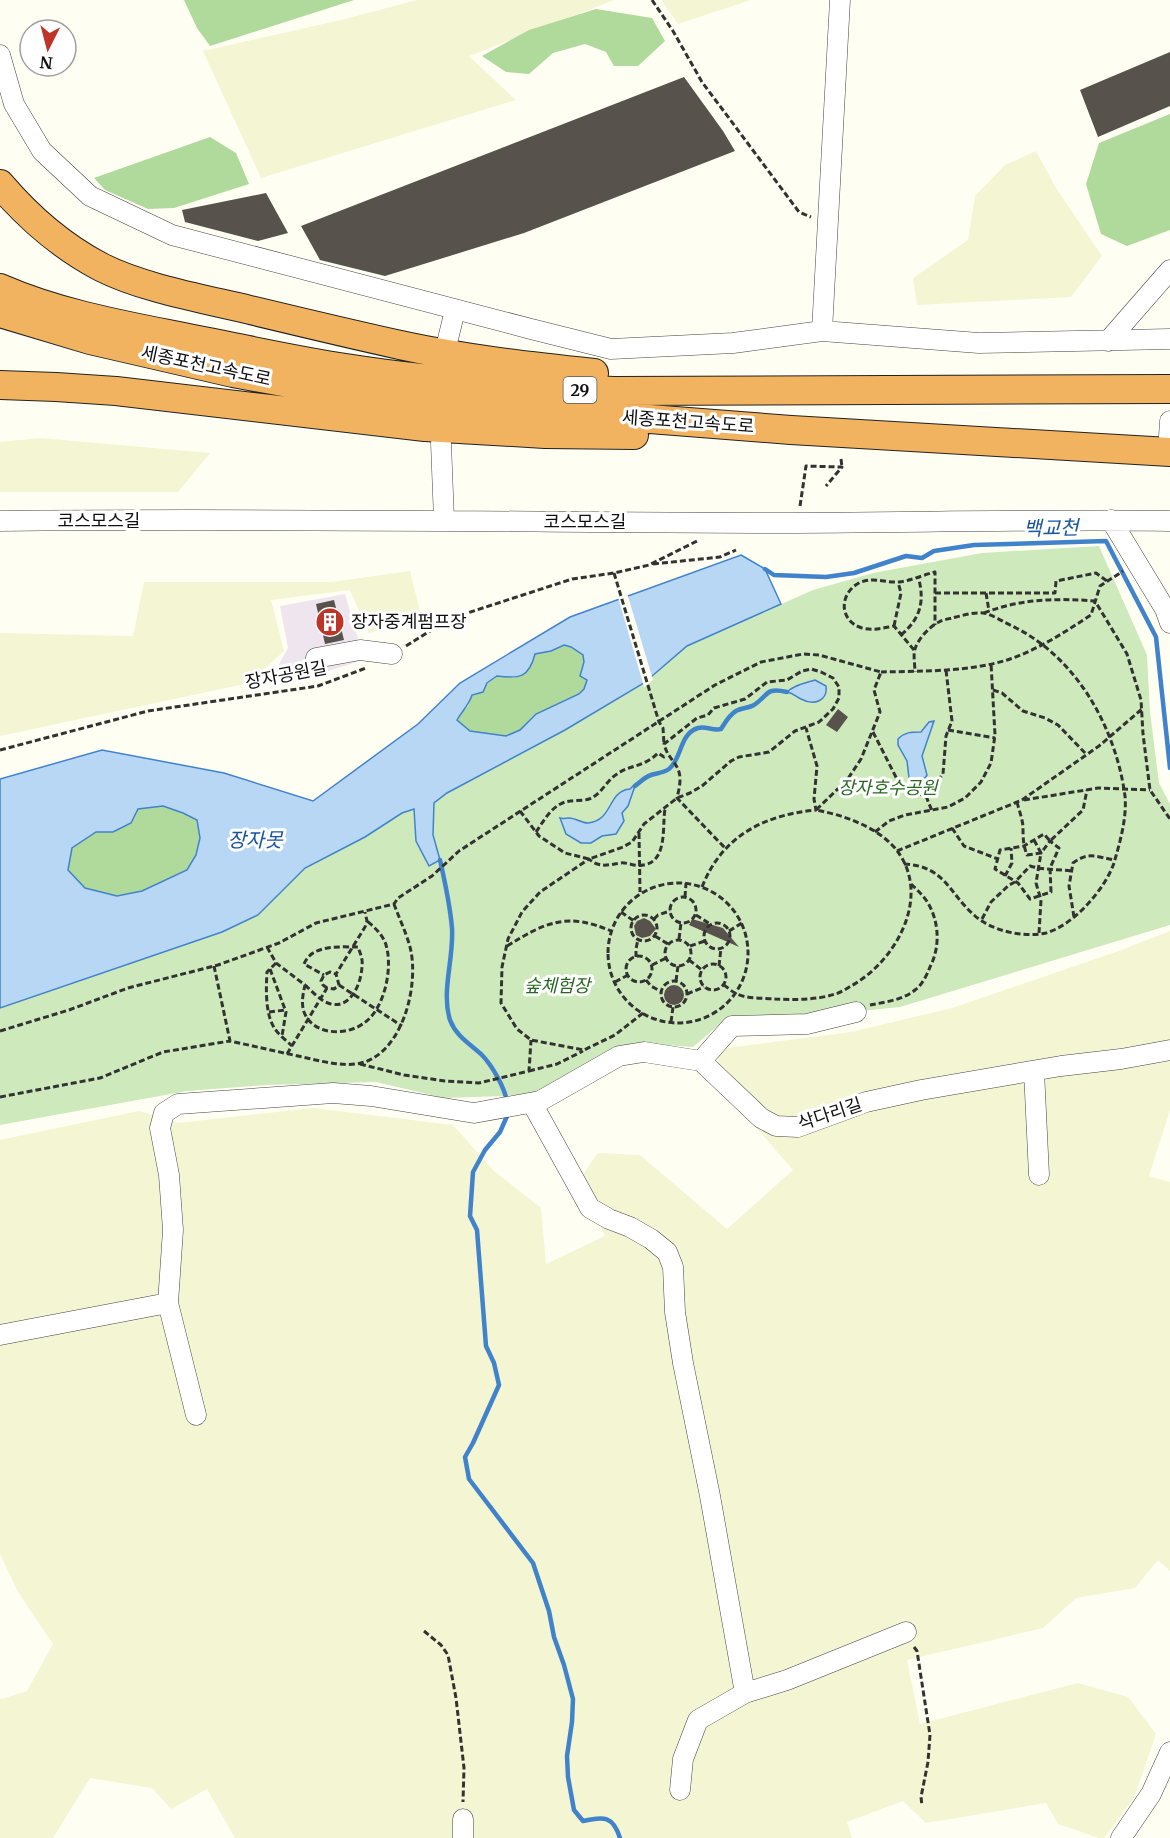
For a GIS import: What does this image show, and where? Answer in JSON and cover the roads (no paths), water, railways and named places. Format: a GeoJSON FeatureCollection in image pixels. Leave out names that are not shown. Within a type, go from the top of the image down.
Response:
{"type":"FeatureCollection","features":[{"type":"Feature","properties":{"kind":"highway"},"geometry":{"type":"LineString","coordinates":[[0,184],[34,221],[78,254],[125,277],[174,291],[401,345],[455,355],[603,375],[749,384],[796,391]]}},
{"type":"Feature","properties":{"kind":"highway","name":"세종포천고속도로"},"geometry":{"type":"LineString","coordinates":[[0,288],[26,299],[112,323],[345,368],[418,378],[540,389],[614,391],[1170,389]]}},
{"type":"Feature","properties":{"kind":"highway","name":"세종포천고속도로"},"geometry":{"type":"LineString","coordinates":[[0,314],[101,343],[233,373],[366,397],[791,430],[1169,452]]}},
{"type":"Feature","properties":{"kind":"highway"},"geometry":{"type":"LineString","coordinates":[[0,385],[116,391],[425,427],[534,434],[670,435],[791,430]]}},
{"type":"Feature","properties":{"kind":"street"},"geometry":{"type":"LineString","coordinates":[[822,331],[840,0]]}},
{"type":"Feature","properties":{"kind":"street"},"geometry":{"type":"LineString","coordinates":[[0,55],[14,104],[42,151],[90,196],[172,235],[610,349],[733,343],[822,331],[979,343],[1170,339]]}},
{"type":"Feature","properties":{"kind":"street"},"geometry":{"type":"LineString","coordinates":[[1108,341],[1170,270]]}},
{"type":"Feature","properties":{"kind":"street"},"geometry":{"type":"LineString","coordinates":[[448,339],[455,310]]}},
{"type":"Feature","properties":{"kind":"street"},"geometry":{"type":"LineString","coordinates":[[1169,452],[1170,421]]}},
{"type":"Feature","properties":{"kind":"street"},"geometry":{"type":"LineString","coordinates":[[441,443],[444,520]]}},
{"type":"Feature","properties":{"kind":"street","name":"코스모스길"},"geometry":{"type":"LineString","coordinates":[[0,521],[444,520],[798,523],[1111,520],[1170,522]]}},
{"type":"Feature","properties":{"kind":"street"},"geometry":{"type":"LineString","coordinates":[[1111,520],[1165,609],[1170,623]]}},
{"type":"Feature","properties":{"kind":"street"},"geometry":{"type":"LineString","coordinates":[[315,658],[360,650],[392,654]]}},
{"type":"Feature","properties":{"kind":"street"},"geometry":{"type":"LineString","coordinates":[[196,1414],[168,1303],[173,1230],[170,1174],[160,1128],[164,1113],[178,1104],[333,1094],[371,1096],[474,1113],[540,1101],[619,1056],[644,1052],[701,1061],[732,1026],[807,1024],[855,1006]]}},
{"type":"Feature","properties":{"kind":"street","name":"삭다리길"},"geometry":{"type":"LineString","coordinates":[[701,1061],[761,1118],[776,1126],[798,1127],[866,1102],[921,1090],[1170,1050]]}},
{"type":"Feature","properties":{"kind":"street"},"geometry":{"type":"LineString","coordinates":[[1034,1071],[1039,1175]]}},
{"type":"Feature","properties":{"kind":"street"},"geometry":{"type":"LineString","coordinates":[[528,1103],[590,1208],[651,1239],[667,1252],[673,1267],[675,1312],[683,1364],[710,1496],[745,1693]]}},
{"type":"Feature","properties":{"kind":"street"},"geometry":{"type":"LineString","coordinates":[[0,1335],[168,1303]]}},
{"type":"Feature","properties":{"kind":"street"},"geometry":{"type":"LineString","coordinates":[[680,1790],[683,1758],[698,1720],[745,1693],[787,1680],[906,1632]]}},
{"type":"Feature","properties":{"kind":"street"},"geometry":{"type":"LineString","coordinates":[[1121,1838],[1150,1794],[1170,1752]]}},
{"type":"Feature","properties":{"kind":"water","name":"장자못"},"geometry":{"type":"Polygon","coordinates":[[[741,555],[765,569],[781,604],[687,646],[644,683],[565,730],[447,793],[434,803],[433,835],[440,860],[429,866],[416,841],[414,809],[402,813],[365,837],[305,868],[258,915],[222,932],[0,1008],[0,779],[102,750],[224,773],[313,801],[418,724],[460,683],[570,617],[741,555]],[[564,645],[551,651],[535,654],[530,668],[522,675],[497,676],[487,683],[483,692],[472,695],[457,720],[470,731],[506,736],[520,730],[536,714],[579,694],[584,689],[587,680],[580,676],[584,662],[583,655],[564,645]],[[163,806],[138,809],[131,823],[113,832],[96,832],[72,848],[68,870],[85,888],[117,896],[142,891],[187,870],[196,855],[200,838],[197,820],[163,806]]]}},
{"type":"Feature","properties":{"kind":"water"},"geometry":{"type":"Polygon","coordinates":[[[815,680],[826,686],[825,695],[819,701],[806,701],[787,692],[796,686],[815,680]]]}},
{"type":"Feature","properties":{"kind":"water"},"geometry":{"type":"Polygon","coordinates":[[[934,721],[922,756],[927,775],[925,778],[909,778],[907,761],[898,745],[898,739],[908,733],[921,732],[929,722],[934,721]]]}},
{"type":"Feature","properties":{"kind":"water"},"geometry":{"type":"Polygon","coordinates":[[[636,783],[628,806],[622,813],[624,821],[616,834],[602,836],[591,843],[581,843],[566,834],[560,818],[572,818],[588,823],[596,821],[607,811],[617,795],[630,789],[636,783]]]}},
{"type":"Feature","properties":{"kind":"waterway","name":"백교천"},"geometry":{"type":"LineString","coordinates":[[765,569],[774,575],[826,577],[854,573],[906,556],[922,558],[934,551],[974,545],[1106,541],[1156,637],[1170,768]]}},
{"type":"Feature","properties":{"kind":"waterway"},"geometry":{"type":"LineString","coordinates":[[635,786],[649,776],[669,769],[692,731],[698,728],[721,729],[734,713],[754,705],[771,691],[787,692]]}},
{"type":"Feature","properties":{"kind":"waterway"},"geometry":{"type":"LineString","coordinates":[[440,860],[452,928],[447,986],[450,1020],[459,1035],[489,1064],[501,1084],[507,1102]]}},
{"type":"Feature","properties":{"kind":"waterway"},"geometry":{"type":"LineString","coordinates":[[508,1114],[500,1132],[485,1150],[473,1172],[470,1216],[477,1230],[486,1346],[494,1363],[499,1385],[465,1457],[469,1479],[533,1563],[549,1611],[554,1637],[573,1699],[567,1756],[574,1810],[583,1821],[597,1818],[607,1819],[614,1825],[620,1838]]}},
{"type":"Feature","properties":{"kind":"place","name":"장자중계펌프장"},"geometry":{"type":"Point","coordinates":[330,622]}},
{"type":"Feature","properties":{"kind":"park label","name":"장자호수공원"},"geometry":{"type":"Point","coordinates":[888,788]}},
{"type":"Feature","properties":{"kind":"park label","name":"숲체험장"},"geometry":{"type":"Point","coordinates":[557,986]}}]}
